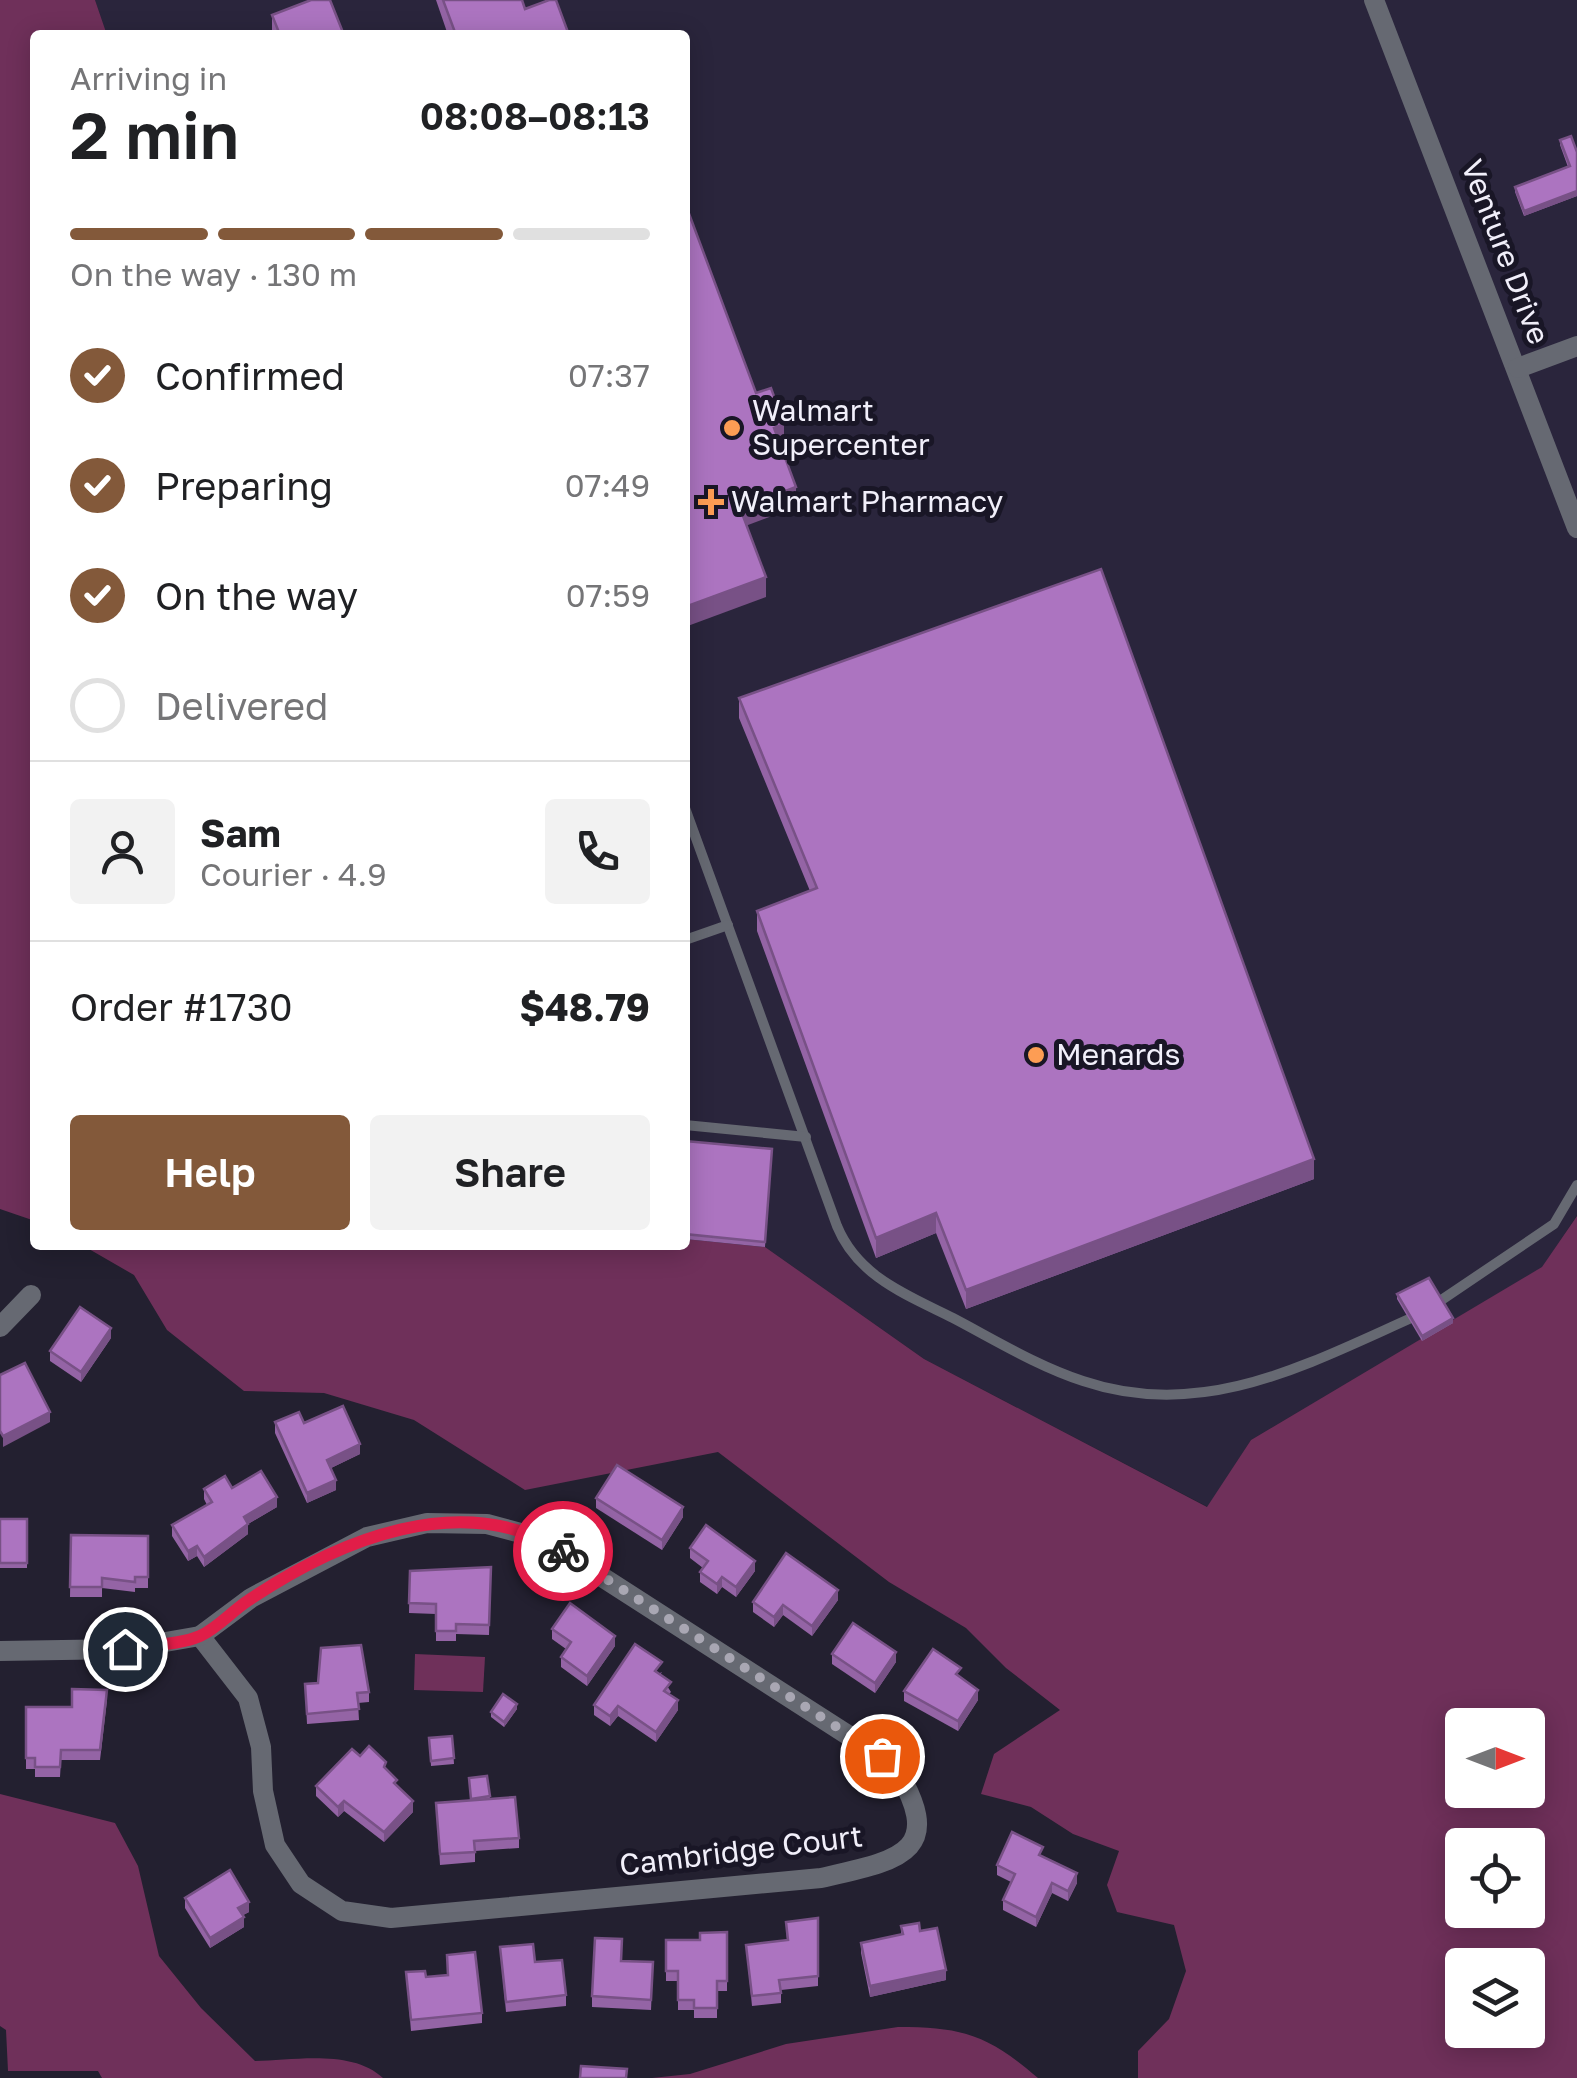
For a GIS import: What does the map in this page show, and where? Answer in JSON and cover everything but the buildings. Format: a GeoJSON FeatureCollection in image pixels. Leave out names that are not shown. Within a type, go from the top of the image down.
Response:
{"type":"FeatureCollection","features":[{"type":"Feature","properties":{"kind":"street","name":"Venture Drive"},"geometry":{"type":"LineString","coordinates":[[1374,0],[1577,528]]}},
{"type":"Feature","properties":{"kind":"street"},"geometry":{"type":"LineString","coordinates":[[1518,368],[1577,346]]}},
{"type":"Feature","properties":{"kind":"street"},"geometry":{"type":"LineString","coordinates":[[0,1326],[32,1295]]}},
{"type":"Feature","properties":{"kind":"street","name":"Cambridge Court"},"geometry":{"type":"LineString","coordinates":[[427,1523],[486,1524],[543,1539],[893,1764],[914,1798],[919,1825],[909,1848],[888,1863],[822,1878],[392,1918],[342,1912],[301,1884],[275,1845],[263,1791],[261,1747],[248,1698],[200,1636],[252,1598],[367,1538],[427,1523]]}},
{"type":"Feature","properties":{"kind":"street"},"geometry":{"type":"LineString","coordinates":[[0,1650],[125,1649],[200,1636]]}},
{"type":"Feature","properties":{"kind":"lane"},"geometry":{"type":"LineString","coordinates":[[690,822],[842,1237],[873,1275],[1053,1370],[1085,1382],[1154,1395],[1223,1392],[1289,1373],[1410,1319]]}},
{"type":"Feature","properties":{"kind":"lane"},"geometry":{"type":"LineString","coordinates":[[690,938],[728,925]]}},
{"type":"Feature","properties":{"kind":"lane"},"geometry":{"type":"LineString","coordinates":[[690,1126],[806,1137]]}},
{"type":"Feature","properties":{"kind":"lane"},"geometry":{"type":"LineString","coordinates":[[1440,1301],[1554,1224],[1577,1185]]}},
{"type":"Feature","properties":{"kind":"shaded area"},"geometry":{"type":"Polygon","coordinates":[[[0,0],[95,0],[105,30],[30,30],[30,1219],[0,1209],[0,0]]]}},
{"type":"Feature","properties":{"kind":"shaded area"},"geometry":{"type":"Polygon","coordinates":[[[95,0],[1577,0],[1577,1215],[1543,1267],[1251,1440],[1208,1507],[924,1359],[765,1247],[690,1240],[690,30],[105,30],[95,0]]]}},
{"type":"Feature","properties":{"kind":"shaded area"},"geometry":{"type":"Polygon","coordinates":[[[1577,1216],[1577,2078],[1138,2078],[1138,2051],[1169,2019],[1186,1971],[1174,1925],[1117,1912],[1107,1885],[1119,1851],[1073,1834],[1031,1807],[981,1794],[994,1754],[1060,1710],[1006,1668],[966,1628],[889,1582],[718,1452],[525,1490],[414,1420],[324,1393],[244,1391],[167,1330],[134,1275],[91,1250],[690,1250],[690,1240],[765,1247],[924,1359],[1207,1507],[1251,1440],[1542,1267],[1577,1216]]]}},
{"type":"Feature","properties":{"kind":"shaded area"},"geometry":{"type":"Polygon","coordinates":[[[415,1654],[485,1657],[483,1692],[414,1690],[415,1654]]]}},
{"type":"Feature","properties":{"kind":"shaded area"},"geometry":{"type":"Polygon","coordinates":[[[0,1794],[115,1823],[138,1866],[159,1956],[201,2008],[255,2061],[340,2060],[356,2063],[383,2078],[102,2078],[98,2071],[8,2071],[6,2030],[0,2026],[0,1794]]]}},
{"type":"Feature","properties":{"kind":"shaded area"},"geometry":{"type":"Polygon","coordinates":[[[898,2027],[974,2036],[1004,2052],[1038,2078],[652,2078],[690,2074],[786,2044],[898,2027]]]}},
{"type":"Feature","properties":{"kind":"way so far"},"geometry":{"type":"LineString","coordinates":[[563,1551],[882,1756]]}},
{"type":"Feature","properties":{"kind":"place","name":"Walmart Supercenter"},"geometry":{"type":"Point","coordinates":[732,428]}},
{"type":"Feature","properties":{"kind":"place","name":"Walmart Pharmacy"},"geometry":{"type":"Point","coordinates":[711,502]}},
{"type":"Feature","properties":{"kind":"place","name":"Menards"},"geometry":{"type":"Point","coordinates":[1036,1055]}},
{"type":"Feature","properties":{"kind":"route"},"geometry":{"type":"LineString","coordinates":[[125,1649],[200,1636],[252,1598],[358,1542],[427,1523],[486,1524],[543,1539],[563,1551]]}}]}
